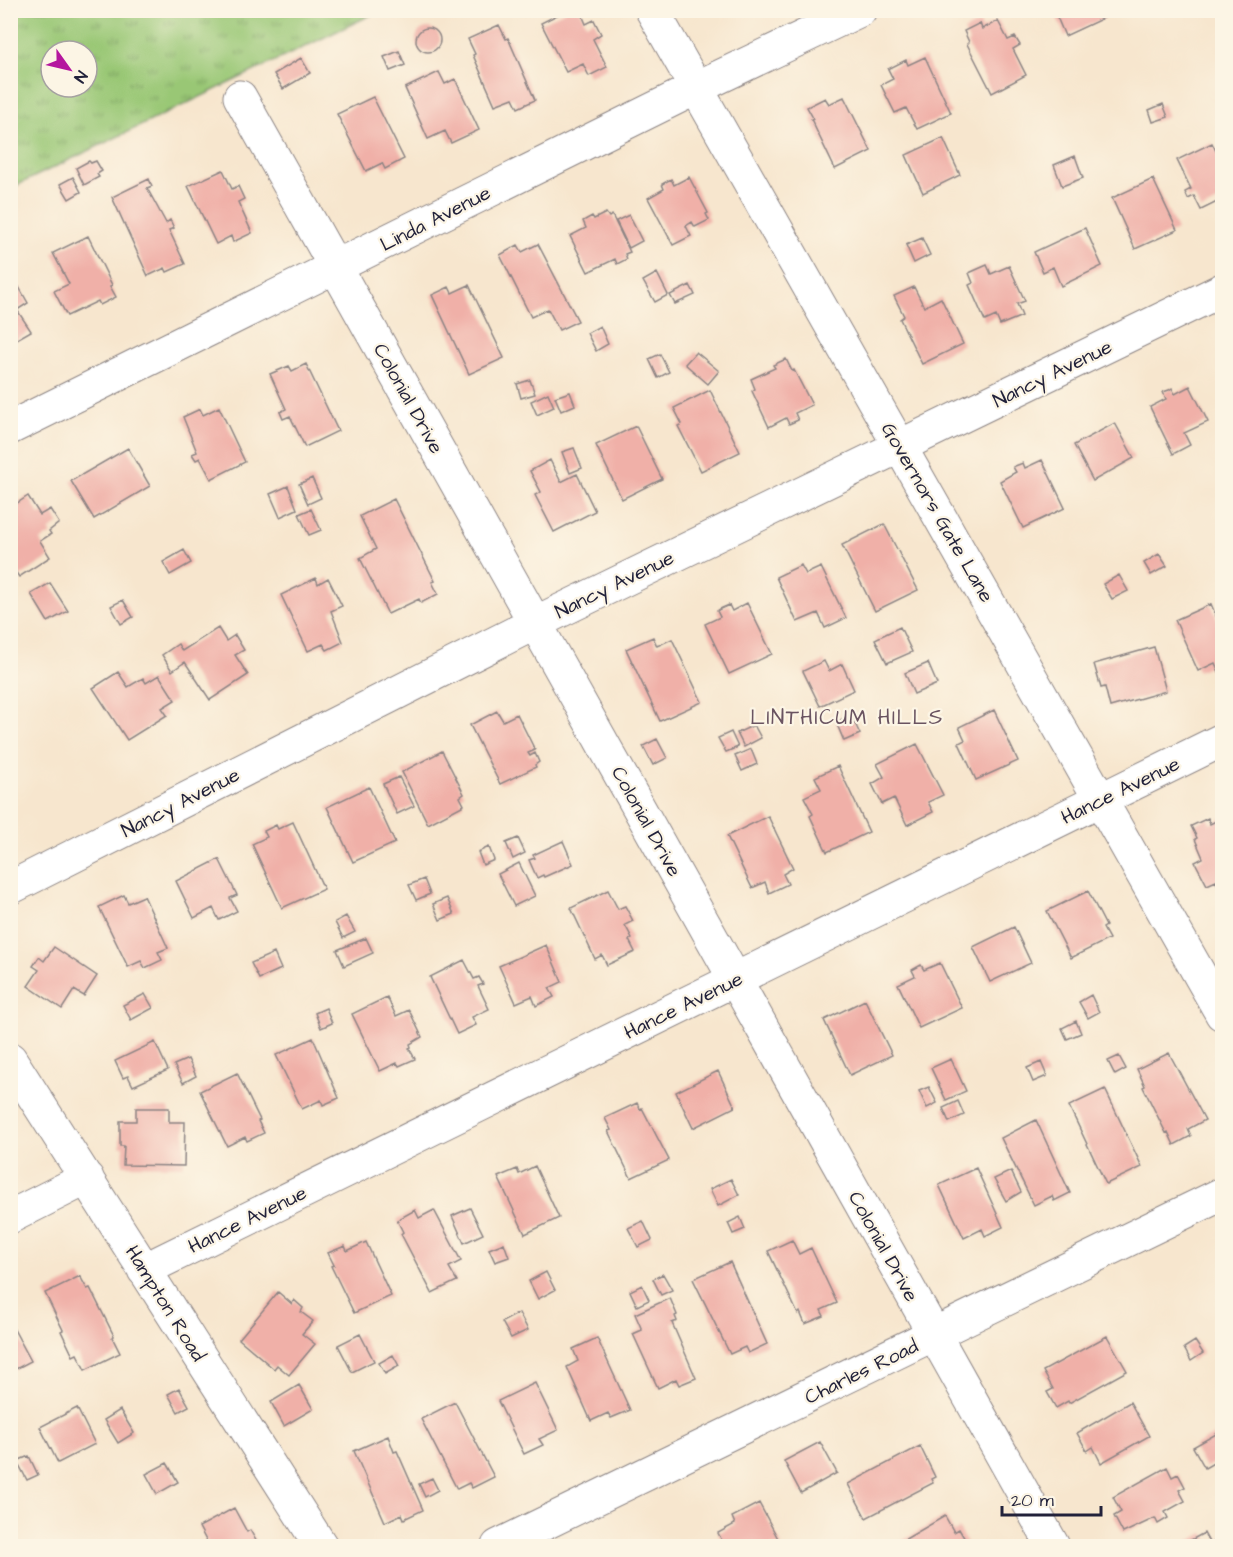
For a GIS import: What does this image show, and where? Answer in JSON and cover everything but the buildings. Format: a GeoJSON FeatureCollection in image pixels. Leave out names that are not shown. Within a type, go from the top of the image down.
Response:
{"type":"FeatureCollection","features":[{"type":"Feature","properties":{"kind":"street","name":"Governors Gate Lane"},"geometry":{"type":"LineString","coordinates":[[652,10],[1222,1014]]}},
{"type":"Feature","properties":{"kind":"street","name":"Linda Avenue"},"geometry":{"type":"LineString","coordinates":[[10,428],[696,88],[860,10]]}},
{"type":"Feature","properties":{"kind":"street","name":"Colonial Drive"},"geometry":{"type":"LineString","coordinates":[[240,97],[1053,1546]]}},
{"type":"Feature","properties":{"kind":"street","name":"Nancy Avenue"},"geometry":{"type":"LineString","coordinates":[[10,888],[535,623],[1222,290]]}},
{"type":"Feature","properties":{"kind":"street","name":"Hance Avenue"},"geometry":{"type":"LineString","coordinates":[[144,1270],[1222,740]]}},
{"type":"Feature","properties":{"kind":"street","name":"Hampton Road"},"geometry":{"type":"LineString","coordinates":[[10,1059],[321,1546]]}},
{"type":"Feature","properties":{"kind":"street"},"geometry":{"type":"LineString","coordinates":[[10,1217],[87,1178]]}},
{"type":"Feature","properties":{"kind":"street","name":"Charles Road"},"geometry":{"type":"LineString","coordinates":[[498,1546],[1222,1194]]}},
{"type":"Feature","properties":{"kind":"green space"},"geometry":{"type":"Polygon","coordinates":[[[11,10],[379,11],[11,188],[11,10]]]}},
{"type":"Feature","properties":{"kind":"district","name":"LINTHICUM HILLS"},"geometry":{"type":"Point","coordinates":[847,717]}}]}
